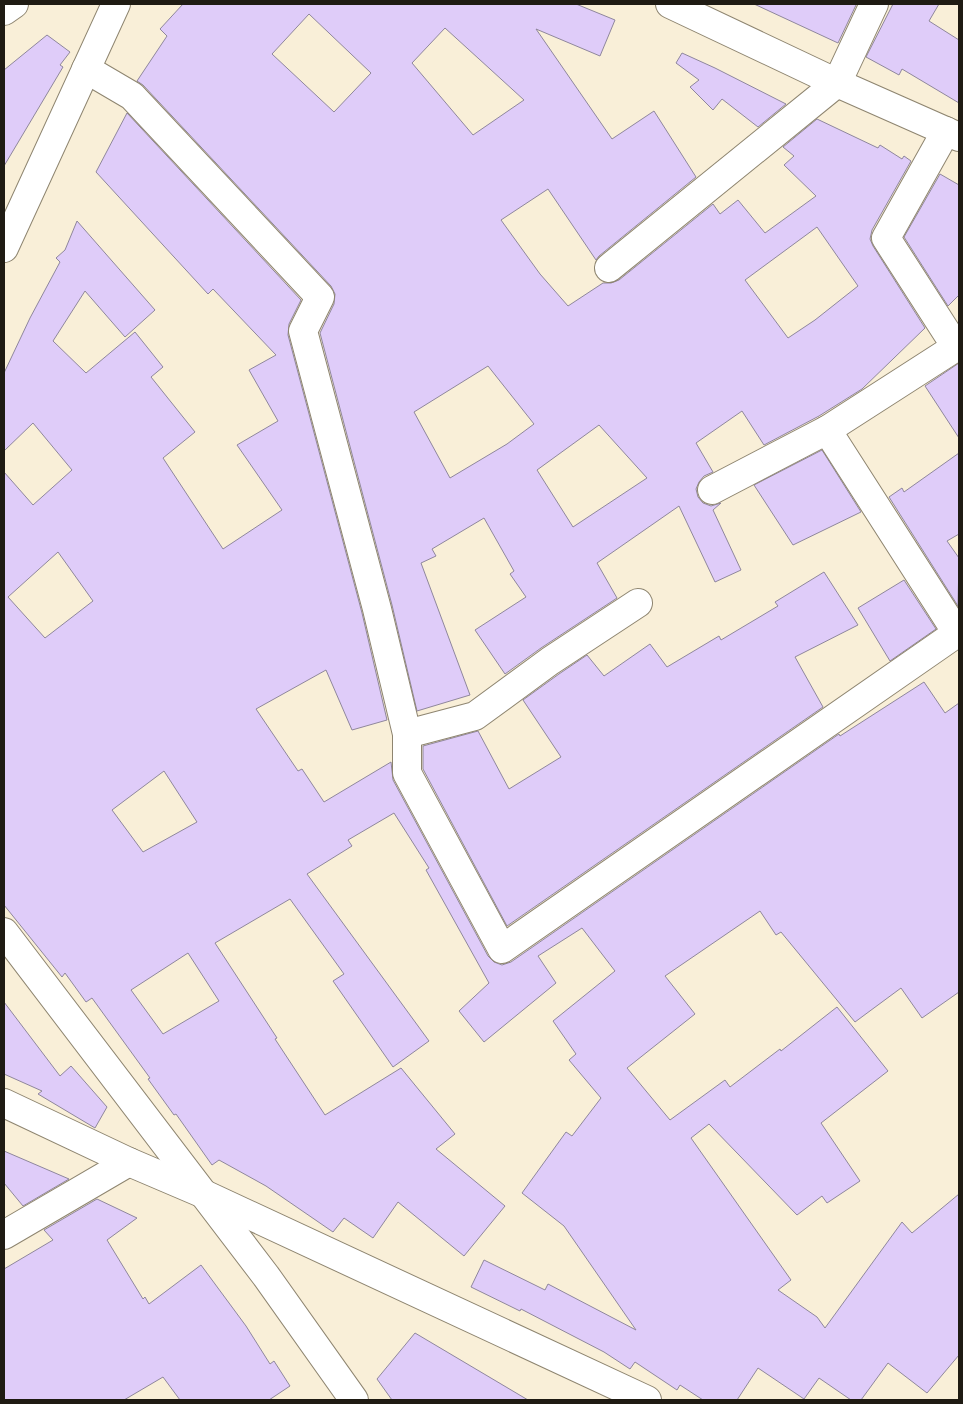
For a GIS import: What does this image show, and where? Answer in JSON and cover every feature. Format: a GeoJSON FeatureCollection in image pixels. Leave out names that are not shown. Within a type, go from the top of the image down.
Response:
{"type":"FeatureCollection","features":[{"type":"Feature","properties":{"kind":"street"},"geometry":{"type":"LineString","coordinates":[[4,11],[14,4]]}},
{"type":"Feature","properties":{"kind":"street"},"geometry":{"type":"LineString","coordinates":[[4,248],[116,4]]}},
{"type":"Feature","properties":{"kind":"street"},"geometry":{"type":"LineString","coordinates":[[670,4],[837,83],[952,134],[886,238],[956,347],[828,430],[712,490]]}},
{"type":"Feature","properties":{"kind":"street"},"geometry":{"type":"LineString","coordinates":[[608,268],[837,83],[874,4]]}},
{"type":"Feature","properties":{"kind":"street"},"geometry":{"type":"LineString","coordinates":[[86,69],[132,96],[320,296],[302,331],[377,609],[407,734],[407,773],[502,948],[958,633],[828,430]]}},
{"type":"Feature","properties":{"kind":"street"},"geometry":{"type":"LineString","coordinates":[[407,734],[475,716],[550,661],[638,603]]}},
{"type":"Feature","properties":{"kind":"street"},"geometry":{"type":"LineString","coordinates":[[4,932],[266,1276],[354,1400]]}},
{"type":"Feature","properties":{"kind":"street"},"geometry":{"type":"LineString","coordinates":[[4,1103],[647,1400]]}},
{"type":"Feature","properties":{"kind":"street"},"geometry":{"type":"LineString","coordinates":[[4,1235],[129,1162]]}},
{"type":"Feature","properties":{"kind":"building"},"geometry":{"type":"Polygon","coordinates":[[[183,4],[576,4],[615,20],[600,56],[536,29],[612,139],[654,111],[696,177],[596,260],[548,189],[501,220],[540,274],[568,306],[603,283],[619,280],[713,204],[720,214],[738,200],[765,233],[816,196],[784,165],[794,156],[783,147],[817,119],[878,148],[880,145],[902,159],[904,156],[911,161],[872,230],[870,239],[925,328],[862,389],[819,416],[764,445],[742,411],[696,443],[713,472],[704,476],[699,482],[696,489],[698,497],[703,503],[711,506],[721,503],[713,510],[741,570],[715,582],[679,506],[597,563],[617,598],[505,674],[475,630],[526,597],[510,574],[514,571],[484,518],[432,549],[436,556],[421,563],[470,695],[417,711],[392,605],[320,333],[334,304],[335,294],[331,286],[143,85],[137,81],[167,36],[160,29],[183,4]],[[309,14],[272,54],[334,112],[371,73],[309,14]],[[445,28],[412,63],[473,135],[524,100],[445,28]],[[817,227],[745,280],[788,338],[815,320],[858,286],[817,227]],[[488,366],[414,412],[450,478],[507,444],[534,424],[488,366]],[[599,425],[537,470],[573,527],[647,478],[599,425]]]}},
{"type":"Feature","properties":{"kind":"building"},"geometry":{"type":"Polygon","coordinates":[[[754,4],[855,4],[856,5],[838,43],[754,4]]]}},
{"type":"Feature","properties":{"kind":"building"},"geometry":{"type":"Polygon","coordinates":[[[893,4],[939,4],[929,21],[959,40],[959,103],[902,69],[899,75],[866,57],[893,4]]]}},
{"type":"Feature","properties":{"kind":"building"},"geometry":{"type":"Polygon","coordinates":[[[47,35],[70,52],[60,65],[63,67],[4,166],[4,70],[47,35]]]}},
{"type":"Feature","properties":{"kind":"building"},"geometry":{"type":"Polygon","coordinates":[[[682,53],[786,104],[758,127],[722,99],[713,110],[690,87],[699,80],[676,63],[682,53]]]}},
{"type":"Feature","properties":{"kind":"building"},"geometry":{"type":"Polygon","coordinates":[[[127,113],[301,300],[289,324],[288,335],[362,613],[387,720],[352,730],[326,670],[256,709],[298,771],[302,769],[324,802],[391,762],[393,780],[488,956],[494,962],[502,965],[511,962],[839,734],[840,736],[924,682],[945,713],[959,703],[959,992],[922,1018],[901,988],[855,1022],[781,932],[776,935],[760,911],[665,976],[695,1014],[627,1068],[670,1120],[725,1080],[730,1087],[780,1049],[781,1051],[837,1007],[888,1071],[821,1123],[860,1181],[827,1203],[822,1196],[797,1215],[709,1124],[691,1138],[791,1280],[778,1290],[817,1317],[825,1328],[902,1222],[912,1233],[959,1194],[959,1355],[927,1393],[888,1363],[861,1400],[851,1400],[819,1378],[804,1399],[758,1368],[737,1400],[703,1400],[680,1385],[677,1390],[635,1362],[630,1369],[604,1352],[521,1309],[520,1311],[471,1287],[484,1260],[545,1290],[548,1284],[636,1330],[564,1226],[522,1193],[566,1132],[572,1136],[601,1098],[569,1060],[576,1054],[553,1021],[615,971],[582,928],[538,956],[556,983],[484,1042],[459,1011],[489,983],[426,870],[429,868],[394,813],[348,840],[352,846],[307,874],[429,1041],[393,1067],[333,981],[344,974],[290,899],[215,943],[325,1115],[401,1068],[455,1134],[436,1149],[505,1206],[464,1256],[398,1202],[373,1238],[344,1218],[333,1232],[266,1186],[219,1160],[212,1165],[176,1114],[174,1115],[148,1079],[150,1078],[92,998],[86,1002],[65,973],[62,977],[4,905],[4,472],[33,505],[72,470],[33,423],[4,451],[4,373],[30,318],[60,262],[56,258],[65,250],[77,221],[155,310],[125,337],[85,291],[53,341],[86,373],[135,332],[163,367],[151,377],[195,432],[163,458],[223,549],[282,510],[237,445],[278,421],[249,370],[276,355],[213,289],[208,294],[96,172],[127,113]],[[58,552],[8,597],[45,638],[93,601],[58,552]],[[164,771],[112,810],[143,852],[197,822],[164,771]],[[188,953],[131,990],[163,1034],[219,1001],[188,953]]]}},
{"type":"Feature","properties":{"kind":"building"},"geometry":{"type":"Polygon","coordinates":[[[940,174],[959,185],[959,295],[948,306],[904,237],[940,174]]]}},
{"type":"Feature","properties":{"kind":"building"},"geometry":{"type":"Polygon","coordinates":[[[959,363],[959,438],[925,386],[959,363]]]}},
{"type":"Feature","properties":{"kind":"building"},"geometry":{"type":"Polygon","coordinates":[[[822,450],[861,512],[793,545],[754,485],[822,450]]]}},
{"type":"Feature","properties":{"kind":"building"},"geometry":{"type":"Polygon","coordinates":[[[959,453],[959,534],[947,541],[959,558],[958,606],[889,497],[902,488],[904,492],[959,453]]]}},
{"type":"Feature","properties":{"kind":"building"},"geometry":{"type":"Polygon","coordinates":[[[824,572],[858,625],[795,657],[823,707],[507,926],[423,769],[423,746],[478,731],[509,789],[561,757],[523,700],[559,674],[587,655],[604,676],[650,644],[667,667],[719,636],[721,640],[778,606],[775,602],[824,572]]]}},
{"type":"Feature","properties":{"kind":"building"},"geometry":{"type":"Polygon","coordinates":[[[904,580],[936,629],[890,661],[858,608],[904,580]]]}},
{"type":"Feature","properties":{"kind":"building"},"geometry":{"type":"Polygon","coordinates":[[[4,1002],[60,1076],[71,1066],[107,1107],[95,1128],[38,1094],[42,1091],[4,1074],[4,1002]]]}},
{"type":"Feature","properties":{"kind":"building"},"geometry":{"type":"Polygon","coordinates":[[[4,1151],[69,1179],[23,1206],[4,1183],[4,1151]]]}},
{"type":"Feature","properties":{"kind":"building"},"geometry":{"type":"Polygon","coordinates":[[[97,1199],[137,1218],[107,1240],[143,1299],[145,1297],[149,1304],[201,1265],[246,1326],[270,1364],[274,1361],[290,1386],[269,1400],[180,1400],[163,1377],[124,1400],[4,1400],[4,1269],[53,1240],[44,1230],[97,1199]]]}},
{"type":"Feature","properties":{"kind":"building"},"geometry":{"type":"Polygon","coordinates":[[[415,1333],[528,1400],[392,1400],[377,1379],[415,1333]]]}}]}
